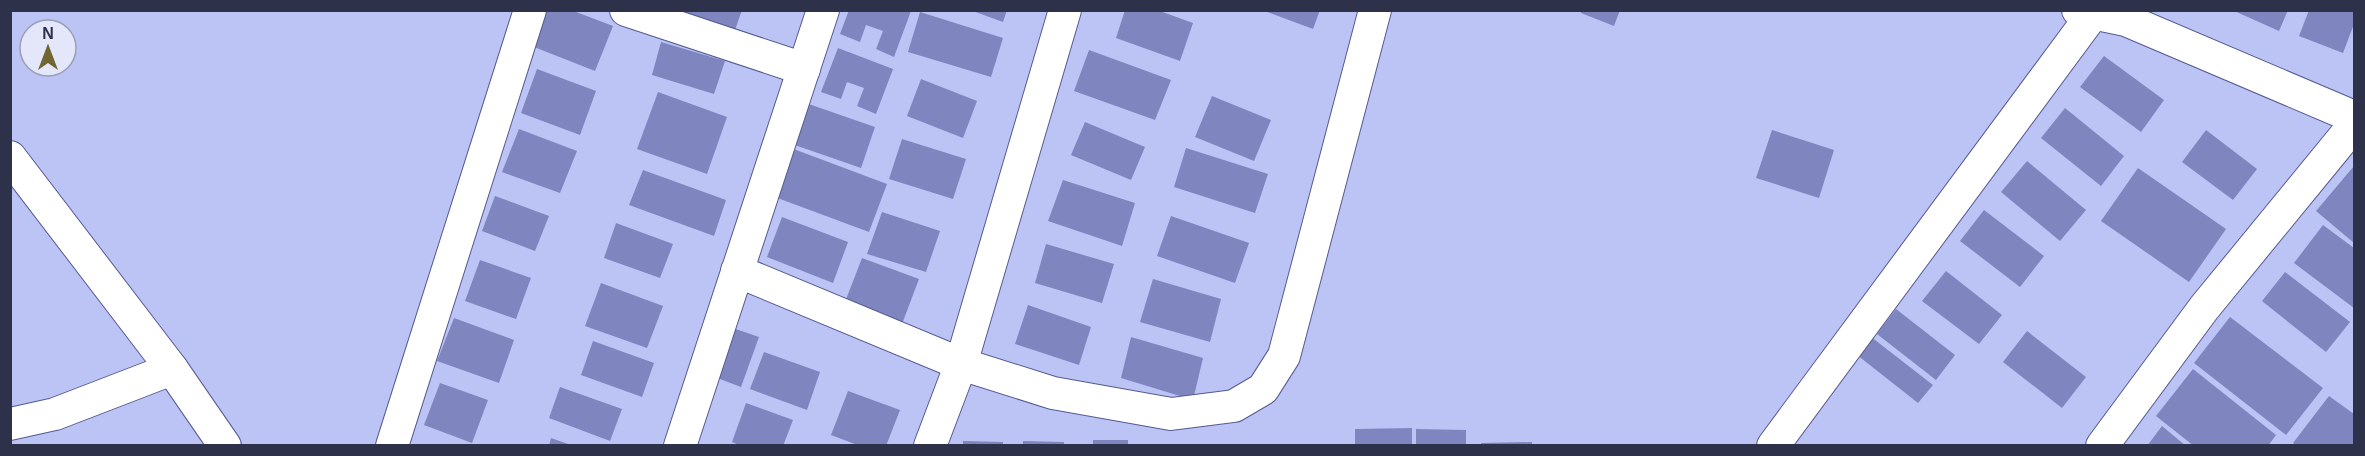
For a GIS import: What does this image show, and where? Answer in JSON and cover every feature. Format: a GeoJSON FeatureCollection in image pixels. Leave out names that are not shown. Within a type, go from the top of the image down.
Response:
{"type":"FeatureCollection","features":[{"type":"Feature","properties":{"kind":"street"},"geometry":{"type":"LineString","coordinates":[[392,446],[530,10]]}},
{"type":"Feature","properties":{"kind":"street"},"geometry":{"type":"LineString","coordinates":[[626,10],[804,69]]}},
{"type":"Feature","properties":{"kind":"street"},"geometry":{"type":"LineString","coordinates":[[680,446],[823,10]]}},
{"type":"Feature","properties":{"kind":"street"},"geometry":{"type":"LineString","coordinates":[[930,446],[961,364],[1065,10]]}},
{"type":"Feature","properties":{"kind":"street"},"geometry":{"type":"LineString","coordinates":[[737,271],[961,364],[1053,393],[1171,414],[1234,406],[1263,389],[1284,356],[1375,10]]}},
{"type":"Feature","properties":{"kind":"street"},"geometry":{"type":"LineString","coordinates":[[1773,446],[2085,13],[2128,15],[2355,117]]}},
{"type":"Feature","properties":{"kind":"street"},"geometry":{"type":"LineString","coordinates":[[2102,446],[2204,308],[2355,125]]}},
{"type":"Feature","properties":{"kind":"street"},"geometry":{"type":"LineString","coordinates":[[10,157],[172,369],[225,446]]}},
{"type":"Feature","properties":{"kind":"street"},"geometry":{"type":"LineString","coordinates":[[10,424],[55,414],[172,369]]}},
{"type":"Feature","properties":{"kind":"building"},"geometry":{"type":"Polygon","coordinates":[[[542,10],[571,10],[613,26],[595,71],[529,45],[542,10]]]}},
{"type":"Feature","properties":{"kind":"building"},"geometry":{"type":"Polygon","coordinates":[[[674,10],[742,10],[734,33],[674,10]]]}},
{"type":"Feature","properties":{"kind":"building"},"geometry":{"type":"Polygon","coordinates":[[[849,10],[911,11],[894,57],[876,49],[883,31],[866,25],[860,42],[840,34],[849,10]]]}},
{"type":"Feature","properties":{"kind":"building"},"geometry":{"type":"Polygon","coordinates":[[[970,10],[1007,10],[1003,22],[970,10]]]}},
{"type":"Feature","properties":{"kind":"building"},"geometry":{"type":"Polygon","coordinates":[[[1125,10],[1157,10],[1193,23],[1180,61],[1116,38],[1125,10]]]}},
{"type":"Feature","properties":{"kind":"building"},"geometry":{"type":"Polygon","coordinates":[[[1262,10],[1320,10],[1313,29],[1262,10]]]}},
{"type":"Feature","properties":{"kind":"building"},"geometry":{"type":"Polygon","coordinates":[[[1581,10],[1620,10],[1614,26],[1581,13],[1581,10]]]}},
{"type":"Feature","properties":{"kind":"building"},"geometry":{"type":"Polygon","coordinates":[[[2232,10],[2288,10],[2279,31],[2232,10]]]}},
{"type":"Feature","properties":{"kind":"building"},"geometry":{"type":"Polygon","coordinates":[[[2309,10],[2354,10],[2354,24],[2343,53],[2299,36],[2309,10]]]}},
{"type":"Feature","properties":{"kind":"building"},"geometry":{"type":"Polygon","coordinates":[[[920,12],[1003,38],[991,77],[908,52],[920,12]]]}},
{"type":"Feature","properties":{"kind":"building"},"geometry":{"type":"Polygon","coordinates":[[[661,42],[725,61],[714,94],[652,75],[661,42]]]}},
{"type":"Feature","properties":{"kind":"building"},"geometry":{"type":"Polygon","coordinates":[[[838,48],[893,69],[876,114],[857,106],[864,88],[847,82],[841,99],[821,92],[838,48]]]}},
{"type":"Feature","properties":{"kind":"building"},"geometry":{"type":"Polygon","coordinates":[[[1089,50],[1171,80],[1155,120],[1074,91],[1089,50]]]}},
{"type":"Feature","properties":{"kind":"building"},"geometry":{"type":"Polygon","coordinates":[[[2104,56],[2164,100],[2141,132],[2080,87],[2104,56]]]}},
{"type":"Feature","properties":{"kind":"building"},"geometry":{"type":"Polygon","coordinates":[[[537,69],[596,91],[580,135],[521,113],[537,69]]]}},
{"type":"Feature","properties":{"kind":"building"},"geometry":{"type":"Polygon","coordinates":[[[921,79],[977,101],[963,138],[907,116],[921,79]]]}},
{"type":"Feature","properties":{"kind":"building"},"geometry":{"type":"Polygon","coordinates":[[[658,92],[727,117],[707,174],[637,149],[658,92]]]}},
{"type":"Feature","properties":{"kind":"building"},"geometry":{"type":"Polygon","coordinates":[[[1212,96],[1271,120],[1254,161],[1195,137],[1212,96]]]}},
{"type":"Feature","properties":{"kind":"building"},"geometry":{"type":"Polygon","coordinates":[[[803,102],[875,127],[861,168],[789,143],[803,102]]]}},
{"type":"Feature","properties":{"kind":"building"},"geometry":{"type":"Polygon","coordinates":[[[2065,108],[2124,156],[2101,186],[2041,138],[2065,108]]]}},
{"type":"Feature","properties":{"kind":"building"},"geometry":{"type":"Polygon","coordinates":[[[1085,122],[1145,147],[1131,180],[1071,155],[1085,122]]]}},
{"type":"Feature","properties":{"kind":"building"},"geometry":{"type":"Polygon","coordinates":[[[519,129],[577,151],[560,193],[502,172],[519,129]]]}},
{"type":"Feature","properties":{"kind":"building"},"geometry":{"type":"Polygon","coordinates":[[[1772,130],[1834,150],[1819,198],[1756,178],[1772,130]]]}},
{"type":"Feature","properties":{"kind":"building"},"geometry":{"type":"Polygon","coordinates":[[[2206,130],[2257,169],[2233,200],[2182,162],[2206,130]]]}},
{"type":"Feature","properties":{"kind":"building"},"geometry":{"type":"Polygon","coordinates":[[[902,139],[966,159],[953,199],[889,179],[902,139]]]}},
{"type":"Feature","properties":{"kind":"building"},"geometry":{"type":"Polygon","coordinates":[[[791,148],[887,184],[869,232],[772,196],[791,148]]]}},
{"type":"Feature","properties":{"kind":"building"},"geometry":{"type":"Polygon","coordinates":[[[1186,148],[1268,174],[1255,213],[1174,187],[1186,148]]]}},
{"type":"Feature","properties":{"kind":"building"},"geometry":{"type":"Polygon","coordinates":[[[2027,161],[2086,210],[2060,241],[2001,192],[2027,161]]]}},
{"type":"Feature","properties":{"kind":"building"},"geometry":{"type":"Polygon","coordinates":[[[2354,166],[2354,243],[2316,211],[2354,166]]]}},
{"type":"Feature","properties":{"kind":"building"},"geometry":{"type":"Polygon","coordinates":[[[2138,168],[2226,229],[2189,282],[2101,221],[2138,168]]]}},
{"type":"Feature","properties":{"kind":"building"},"geometry":{"type":"Polygon","coordinates":[[[643,170],[726,200],[714,236],[629,205],[643,170]]]}},
{"type":"Feature","properties":{"kind":"building"},"geometry":{"type":"Polygon","coordinates":[[[1063,180],[1135,203],[1122,246],[1048,221],[1063,180]]]}},
{"type":"Feature","properties":{"kind":"building"},"geometry":{"type":"Polygon","coordinates":[[[495,196],[549,216],[535,251],[482,231],[495,196]]]}},
{"type":"Feature","properties":{"kind":"building"},"geometry":{"type":"Polygon","coordinates":[[[1984,210],[2044,256],[2020,287],[1960,241],[1984,210]]]}},
{"type":"Feature","properties":{"kind":"building"},"geometry":{"type":"Polygon","coordinates":[[[882,212],[940,231],[926,272],[867,254],[882,212]]]}},
{"type":"Feature","properties":{"kind":"building"},"geometry":{"type":"Polygon","coordinates":[[[1171,216],[1249,243],[1235,283],[1157,256],[1171,216]]]}},
{"type":"Feature","properties":{"kind":"building"},"geometry":{"type":"Polygon","coordinates":[[[782,217],[848,242],[833,283],[767,257],[782,217]]]}},
{"type":"Feature","properties":{"kind":"building"},"geometry":{"type":"Polygon","coordinates":[[[616,223],[673,244],[660,278],[604,258],[616,223]]]}},
{"type":"Feature","properties":{"kind":"building"},"geometry":{"type":"Polygon","coordinates":[[[2323,225],[2354,248],[2354,308],[2294,263],[2323,225]]]}},
{"type":"Feature","properties":{"kind":"building"},"geometry":{"type":"Polygon","coordinates":[[[1046,244],[1114,264],[1102,303],[1035,283],[1046,244]]]}},
{"type":"Feature","properties":{"kind":"building"},"geometry":{"type":"Polygon","coordinates":[[[862,258],[919,279],[902,324],[845,302],[862,258]]]}},
{"type":"Feature","properties":{"kind":"building"},"geometry":{"type":"Polygon","coordinates":[[[480,260],[531,278],[516,319],[465,301],[480,260]]]}},
{"type":"Feature","properties":{"kind":"building"},"geometry":{"type":"Polygon","coordinates":[[[1946,271],[2002,315],[1979,344],[1922,301],[1946,271]]]}},
{"type":"Feature","properties":{"kind":"building"},"geometry":{"type":"Polygon","coordinates":[[[2285,272],[2350,322],[2326,352],[2262,301],[2285,272]]]}},
{"type":"Feature","properties":{"kind":"building"},"geometry":{"type":"Polygon","coordinates":[[[1153,279],[1221,299],[1210,342],[1140,322],[1153,279]]]}},
{"type":"Feature","properties":{"kind":"building"},"geometry":{"type":"Polygon","coordinates":[[[601,283],[663,306],[647,348],[585,326],[601,283]]]}},
{"type":"Feature","properties":{"kind":"building"},"geometry":{"type":"Polygon","coordinates":[[[1028,305],[1091,327],[1079,365],[1015,344],[1028,305]]]}},
{"type":"Feature","properties":{"kind":"building"},"geometry":{"type":"Polygon","coordinates":[[[1896,309],[1955,355],[1936,380],[1877,334],[1896,309]]]}},
{"type":"Feature","properties":{"kind":"building"},"geometry":{"type":"Polygon","coordinates":[[[2230,317],[2323,388],[2286,435],[2194,363],[2230,317]]]}},
{"type":"Feature","properties":{"kind":"building"},"geometry":{"type":"Polygon","coordinates":[[[454,318],[514,340],[499,383],[437,361],[454,318]]]}},
{"type":"Feature","properties":{"kind":"building"},"geometry":{"type":"Polygon","coordinates":[[[730,327],[759,337],[741,387],[712,376],[730,327]]]}},
{"type":"Feature","properties":{"kind":"building"},"geometry":{"type":"Polygon","coordinates":[[[2027,331],[2086,377],[2062,408],[2003,362],[2027,331]]]}},
{"type":"Feature","properties":{"kind":"building"},"geometry":{"type":"Polygon","coordinates":[[[1866,333],[1933,385],[1918,403],[1852,351],[1866,333]]]}},
{"type":"Feature","properties":{"kind":"building"},"geometry":{"type":"Polygon","coordinates":[[[1131,337],[1203,358],[1193,400],[1121,378],[1131,337]]]}},
{"type":"Feature","properties":{"kind":"building"},"geometry":{"type":"Polygon","coordinates":[[[593,341],[654,363],[642,397],[581,375],[593,341]]]}},
{"type":"Feature","properties":{"kind":"building"},"geometry":{"type":"Polygon","coordinates":[[[764,352],[820,372],[807,410],[750,389],[764,352]]]}},
{"type":"Feature","properties":{"kind":"building"},"geometry":{"type":"Polygon","coordinates":[[[2193,369],[2276,435],[2268,446],[2194,446],[2156,416],[2193,369]]]}},
{"type":"Feature","properties":{"kind":"building"},"geometry":{"type":"Polygon","coordinates":[[[440,383],[488,400],[472,443],[424,425],[440,383]]]}},
{"type":"Feature","properties":{"kind":"building"},"geometry":{"type":"Polygon","coordinates":[[[560,387],[622,409],[610,441],[549,418],[560,387]]]}},
{"type":"Feature","properties":{"kind":"building"},"geometry":{"type":"Polygon","coordinates":[[[848,391],[900,410],[886,446],[860,446],[831,435],[848,391]]]}},
{"type":"Feature","properties":{"kind":"building"},"geometry":{"type":"Polygon","coordinates":[[[2329,396],[2354,414],[2354,446],[2297,446],[2293,443],[2329,396]]]}},
{"type":"Feature","properties":{"kind":"building"},"geometry":{"type":"Polygon","coordinates":[[[746,403],[793,420],[783,446],[741,446],[732,442],[746,403]]]}},
{"type":"Feature","properties":{"kind":"building"},"geometry":{"type":"Polygon","coordinates":[[[2162,426],[2186,446],[2147,446],[2162,426]]]}},
{"type":"Feature","properties":{"kind":"building"},"geometry":{"type":"Polygon","coordinates":[[[1412,428],[1412,446],[1355,446],[1355,429],[1412,428]]]}},
{"type":"Feature","properties":{"kind":"building"},"geometry":{"type":"Polygon","coordinates":[[[1416,429],[1466,430],[1466,446],[1416,446],[1416,429]]]}},
{"type":"Feature","properties":{"kind":"building"},"geometry":{"type":"Polygon","coordinates":[[[551,438],[571,445],[571,446],[549,446],[551,438]]]}},
{"type":"Feature","properties":{"kind":"building"},"geometry":{"type":"Polygon","coordinates":[[[1093,440],[1128,440],[1128,446],[1093,446],[1093,440]]]}},
{"type":"Feature","properties":{"kind":"building"},"geometry":{"type":"Polygon","coordinates":[[[963,441],[1003,442],[1003,446],[963,446],[963,441]]]}},
{"type":"Feature","properties":{"kind":"building"},"geometry":{"type":"Polygon","coordinates":[[[1023,441],[1064,442],[1064,446],[1023,446],[1023,441]]]}},
{"type":"Feature","properties":{"kind":"building"},"geometry":{"type":"Polygon","coordinates":[[[1532,442],[1532,446],[1481,446],[1481,443],[1532,442]]]}}]}
